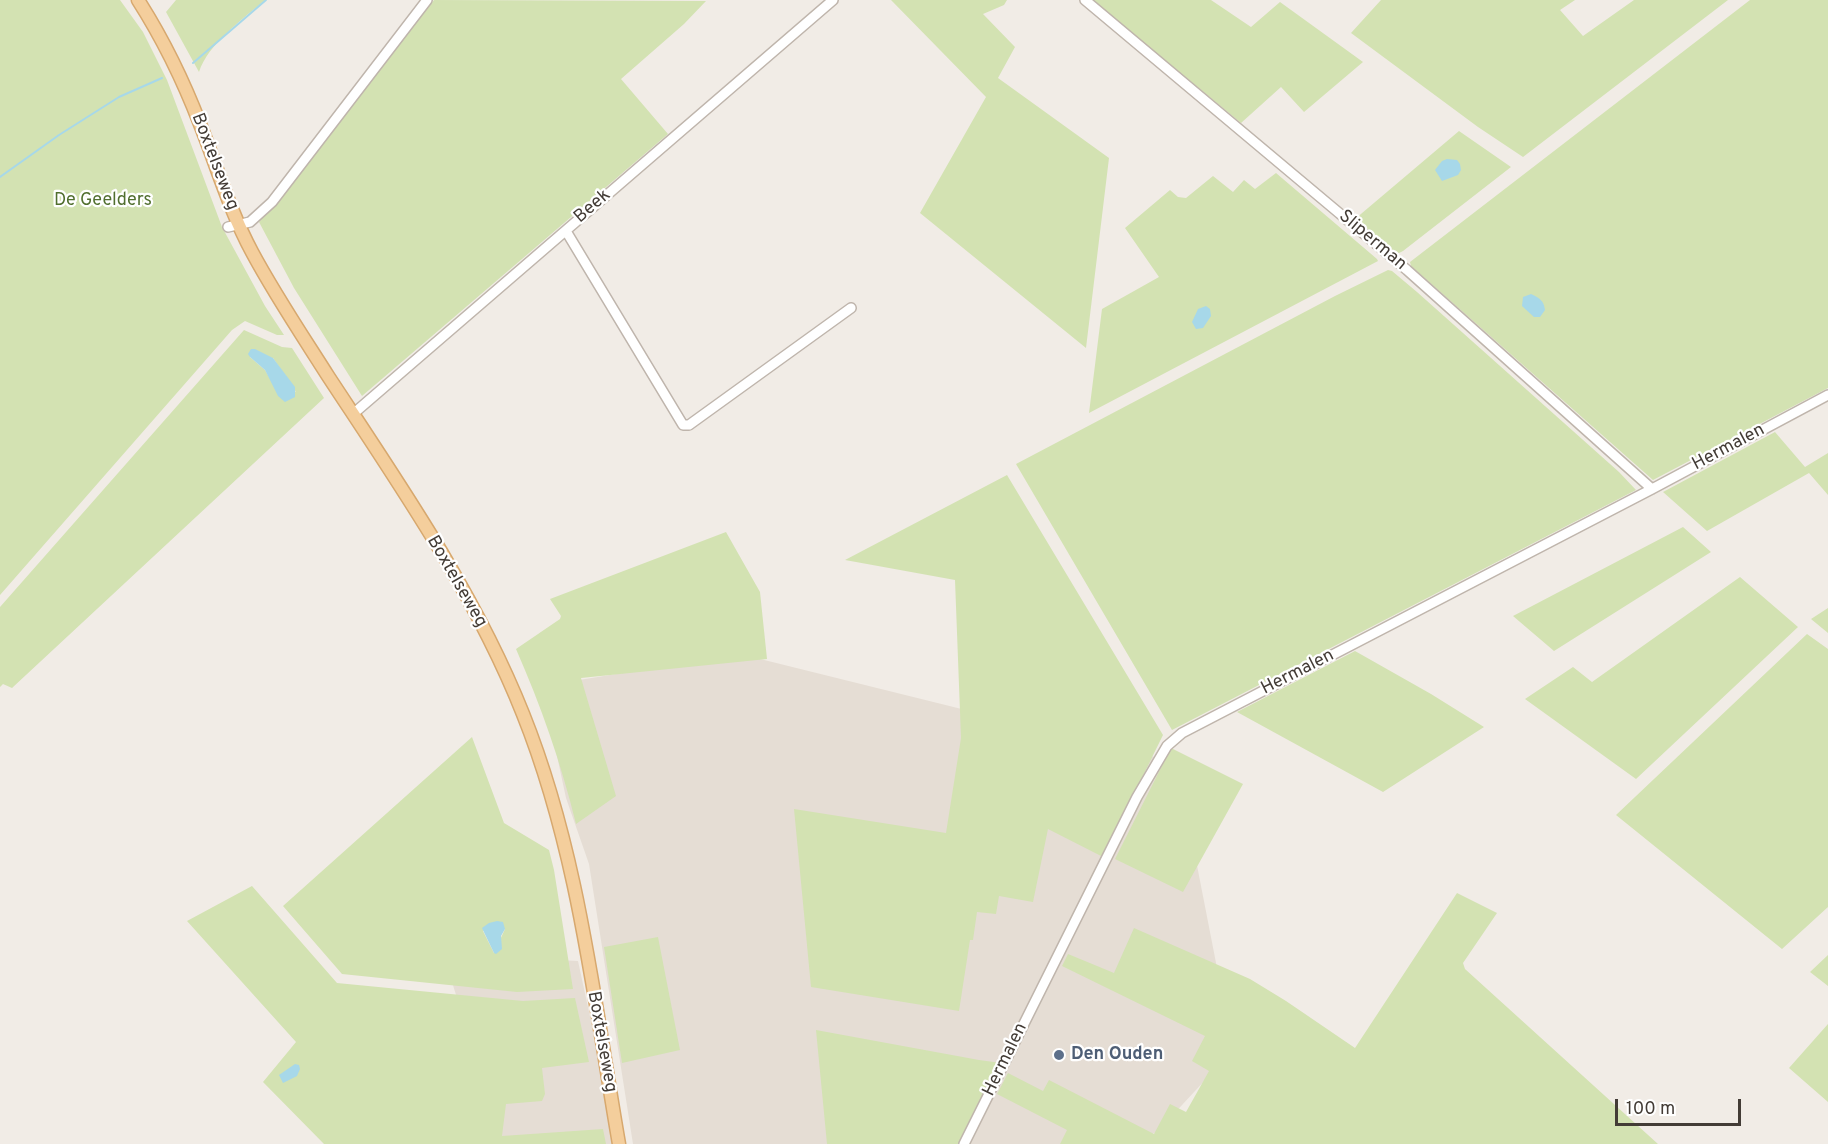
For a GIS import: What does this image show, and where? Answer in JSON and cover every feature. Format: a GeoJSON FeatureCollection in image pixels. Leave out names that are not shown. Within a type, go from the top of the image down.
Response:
{"type":"FeatureCollection","features":[{"type":"Feature","properties":{"kind":"main road","name":"Boxtelseweg"},"geometry":{"type":"LineString","coordinates":[[138,0],[176,65],[233,226],[445,559],[499,660],[522,712],[541,763],[568,856],[619,1144]]}},
{"type":"Feature","properties":{"kind":"street"},"geometry":{"type":"LineString","coordinates":[[233,226],[250,222],[272,202],[427,0]]}},
{"type":"Feature","properties":{"kind":"street","name":"Beek"},"geometry":{"type":"LineString","coordinates":[[353,414],[833,0]]}},
{"type":"Feature","properties":{"kind":"street","name":"Sliperman"},"geometry":{"type":"LineString","coordinates":[[1084,0],[1400,264],[1652,489]]}},
{"type":"Feature","properties":{"kind":"street"},"geometry":{"type":"LineString","coordinates":[[566,231],[683,425],[689,425],[851,308]]}},
{"type":"Feature","properties":{"kind":"street","name":"Hermalen"},"geometry":{"type":"LineString","coordinates":[[964,1144],[1137,797],[1167,746],[1182,733],[1828,395]]}},
{"type":"Feature","properties":{"kind":"shaded area"},"geometry":{"type":"Polygon","coordinates":[[[740,654],[1163,759],[1194,850],[1233,1050],[1157,1132],[1130,1144],[633,1144],[589,864],[566,798],[542,686],[740,654]]]}},
{"type":"Feature","properties":{"kind":"shaded area"},"geometry":{"type":"Polygon","coordinates":[[[443,954],[578,961],[615,1144],[450,1144],[496,1120],[443,954]]]}},
{"type":"Feature","properties":{"kind":"green space","name":"De Geelders"},"geometry":{"type":"Polygon","coordinates":[[[0,0],[120,0],[143,32],[167,80],[222,227],[265,306],[284,335],[277,335],[245,321],[232,330],[0,595],[0,0]]]}},
{"type":"Feature","properties":{"kind":"green space"},"geometry":{"type":"Polygon","coordinates":[[[176,0],[265,0],[218,42],[199,72],[166,12],[176,0]]]}},
{"type":"Feature","properties":{"kind":"green space"},"geometry":{"type":"Polygon","coordinates":[[[434,0],[706,1],[684,24],[621,79],[668,134],[362,396],[294,288],[259,222],[434,0]]]}},
{"type":"Feature","properties":{"kind":"green space"},"geometry":{"type":"Polygon","coordinates":[[[891,0],[1007,0],[1004,5],[983,14],[1015,47],[998,78],[1109,158],[1086,348],[920,213],[986,97],[891,0]]]}},
{"type":"Feature","properties":{"kind":"green space"},"geometry":{"type":"Polygon","coordinates":[[[1092,0],[1211,0],[1251,27],[1280,2],[1363,62],[1304,112],[1281,87],[1241,123],[1092,0]]]}},
{"type":"Feature","properties":{"kind":"green space"},"geometry":{"type":"Polygon","coordinates":[[[1381,0],[1575,0],[1560,10],[1583,36],[1634,0],[1728,0],[1523,157],[1478,127],[1351,33],[1381,0]]]}},
{"type":"Feature","properties":{"kind":"green space"},"geometry":{"type":"Polygon","coordinates":[[[1750,0],[1828,0],[1828,388],[1653,480],[1411,266],[1410,262],[1750,0]]]}},
{"type":"Feature","properties":{"kind":"green space"},"geometry":{"type":"Polygon","coordinates":[[[1459,131],[1511,167],[1397,254],[1355,219],[1459,131]]]}},
{"type":"Feature","properties":{"kind":"green space"},"geometry":{"type":"Polygon","coordinates":[[[1276,173],[1378,261],[1089,413],[1102,309],[1159,277],[1125,228],[1170,190],[1178,197],[1186,198],[1213,176],[1233,192],[1244,180],[1255,189],[1276,173]]]}},
{"type":"Feature","properties":{"kind":"green space"},"geometry":{"type":"Polygon","coordinates":[[[1388,270],[1417,292],[1619,472],[1636,490],[1172,730],[1016,464],[1388,270]]]}},
{"type":"Feature","properties":{"kind":"green space"},"geometry":{"type":"Polygon","coordinates":[[[244,330],[282,347],[292,348],[324,398],[12,688],[3,684],[0,687],[0,607],[244,330]],[[250,357],[265,370],[269,377],[296,392],[273,358],[250,357]]]}},
{"type":"Feature","properties":{"kind":"green space"},"geometry":{"type":"Polygon","coordinates":[[[1775,432],[1805,467],[1828,453],[1828,495],[1809,473],[1707,531],[1663,492],[1775,432]]]}},
{"type":"Feature","properties":{"kind":"green space"},"geometry":{"type":"Polygon","coordinates":[[[1007,475],[1163,735],[1103,857],[1048,829],[1033,902],[999,896],[996,914],[977,912],[973,940],[970,940],[959,1011],[811,987],[794,809],[946,833],[961,738],[955,580],[845,560],[1007,475]]]}},
{"type":"Feature","properties":{"kind":"green space"},"geometry":{"type":"Polygon","coordinates":[[[1683,527],[1711,552],[1554,651],[1513,616],[1683,527]]]}},
{"type":"Feature","properties":{"kind":"green space"},"geometry":{"type":"Polygon","coordinates":[[[726,532],[760,592],[767,659],[581,678],[616,796],[576,824],[550,735],[516,649],[560,619],[561,616],[550,599],[726,532]]]}},
{"type":"Feature","properties":{"kind":"green space"},"geometry":{"type":"Polygon","coordinates":[[[1740,577],[1798,627],[1636,779],[1525,699],[1573,667],[1592,682],[1740,577]]]}},
{"type":"Feature","properties":{"kind":"green space"},"geometry":{"type":"Polygon","coordinates":[[[1828,608],[1828,633],[1811,619],[1828,608]]]}},
{"type":"Feature","properties":{"kind":"green space"},"geometry":{"type":"Polygon","coordinates":[[[1807,634],[1828,649],[1828,907],[1782,949],[1616,815],[1807,634]]]}},
{"type":"Feature","properties":{"kind":"green space"},"geometry":{"type":"Polygon","coordinates":[[[1355,651],[1484,727],[1383,792],[1237,712],[1355,651]]]}},
{"type":"Feature","properties":{"kind":"green space"},"geometry":{"type":"Polygon","coordinates":[[[472,737],[504,823],[549,850],[573,989],[517,992],[342,974],[283,906],[472,737]],[[505,929],[483,931],[494,953],[505,929]]]}},
{"type":"Feature","properties":{"kind":"green space"},"geometry":{"type":"Polygon","coordinates":[[[1171,748],[1243,784],[1183,892],[1115,859],[1171,748]]]}},
{"type":"Feature","properties":{"kind":"green space"},"geometry":{"type":"Polygon","coordinates":[[[252,886],[337,983],[523,1001],[575,998],[589,1062],[542,1068],[545,1094],[542,1101],[506,1104],[502,1136],[603,1129],[606,1144],[324,1144],[263,1082],[296,1042],[187,921],[252,886]]]}},
{"type":"Feature","properties":{"kind":"green space"},"geometry":{"type":"Polygon","coordinates":[[[1457,893],[1497,913],[1463,963],[1465,969],[1658,1144],[1060,1144],[1067,1130],[997,1094],[1008,1073],[1043,1091],[1049,1080],[1154,1134],[1170,1104],[1186,1112],[1209,1071],[1192,1061],[1205,1036],[1062,966],[1068,954],[1114,973],[1134,928],[1250,979],[1355,1048],[1457,893]]]}},
{"type":"Feature","properties":{"kind":"green space"},"geometry":{"type":"Polygon","coordinates":[[[658,937],[680,1050],[622,1063],[604,947],[658,937]]]}},
{"type":"Feature","properties":{"kind":"green space"},"geometry":{"type":"Polygon","coordinates":[[[1828,955],[1828,986],[1810,972],[1828,955]]]}},
{"type":"Feature","properties":{"kind":"green space"},"geometry":{"type":"Polygon","coordinates":[[[1828,1024],[1828,1102],[1789,1068],[1828,1024]]]}},
{"type":"Feature","properties":{"kind":"green space"},"geometry":{"type":"Polygon","coordinates":[[[816,1030],[1001,1063],[960,1144],[827,1144],[816,1030]]]}},
{"type":"Feature","properties":{"kind":"water"},"geometry":{"type":"Polygon","coordinates":[[[1457,160],[1461,170],[1458,175],[1442,181],[1435,170],[1442,161],[1457,160]]]}},
{"type":"Feature","properties":{"kind":"water"},"geometry":{"type":"Polygon","coordinates":[[[1531,294],[1544,304],[1545,310],[1540,317],[1534,317],[1522,306],[1523,297],[1531,294]]]}},
{"type":"Feature","properties":{"kind":"water"},"geometry":{"type":"Polygon","coordinates":[[[1206,306],[1210,309],[1211,316],[1203,328],[1196,329],[1192,322],[1198,309],[1206,306]]]}},
{"type":"Feature","properties":{"kind":"water"},"geometry":{"type":"Polygon","coordinates":[[[251,349],[273,358],[295,387],[295,397],[285,402],[278,396],[265,370],[248,354],[251,349]]]}},
{"type":"Feature","properties":{"kind":"water"},"geometry":{"type":"Polygon","coordinates":[[[497,921],[503,922],[505,929],[501,936],[502,949],[496,954],[482,928],[497,921]]]}},
{"type":"Feature","properties":{"kind":"water"},"geometry":{"type":"Polygon","coordinates":[[[295,1064],[299,1065],[300,1069],[297,1076],[283,1083],[279,1075],[295,1064]]]}},
{"type":"Feature","properties":{"kind":"waterway"},"geometry":{"type":"LineString","coordinates":[[193,63],[266,0]]}},
{"type":"Feature","properties":{"kind":"waterway"},"geometry":{"type":"LineString","coordinates":[[0,177],[59,135],[119,97],[162,78]]}},
{"type":"Feature","properties":{"kind":"place","name":"Den Ouden"},"geometry":{"type":"Point","coordinates":[1059,1055]}}]}
